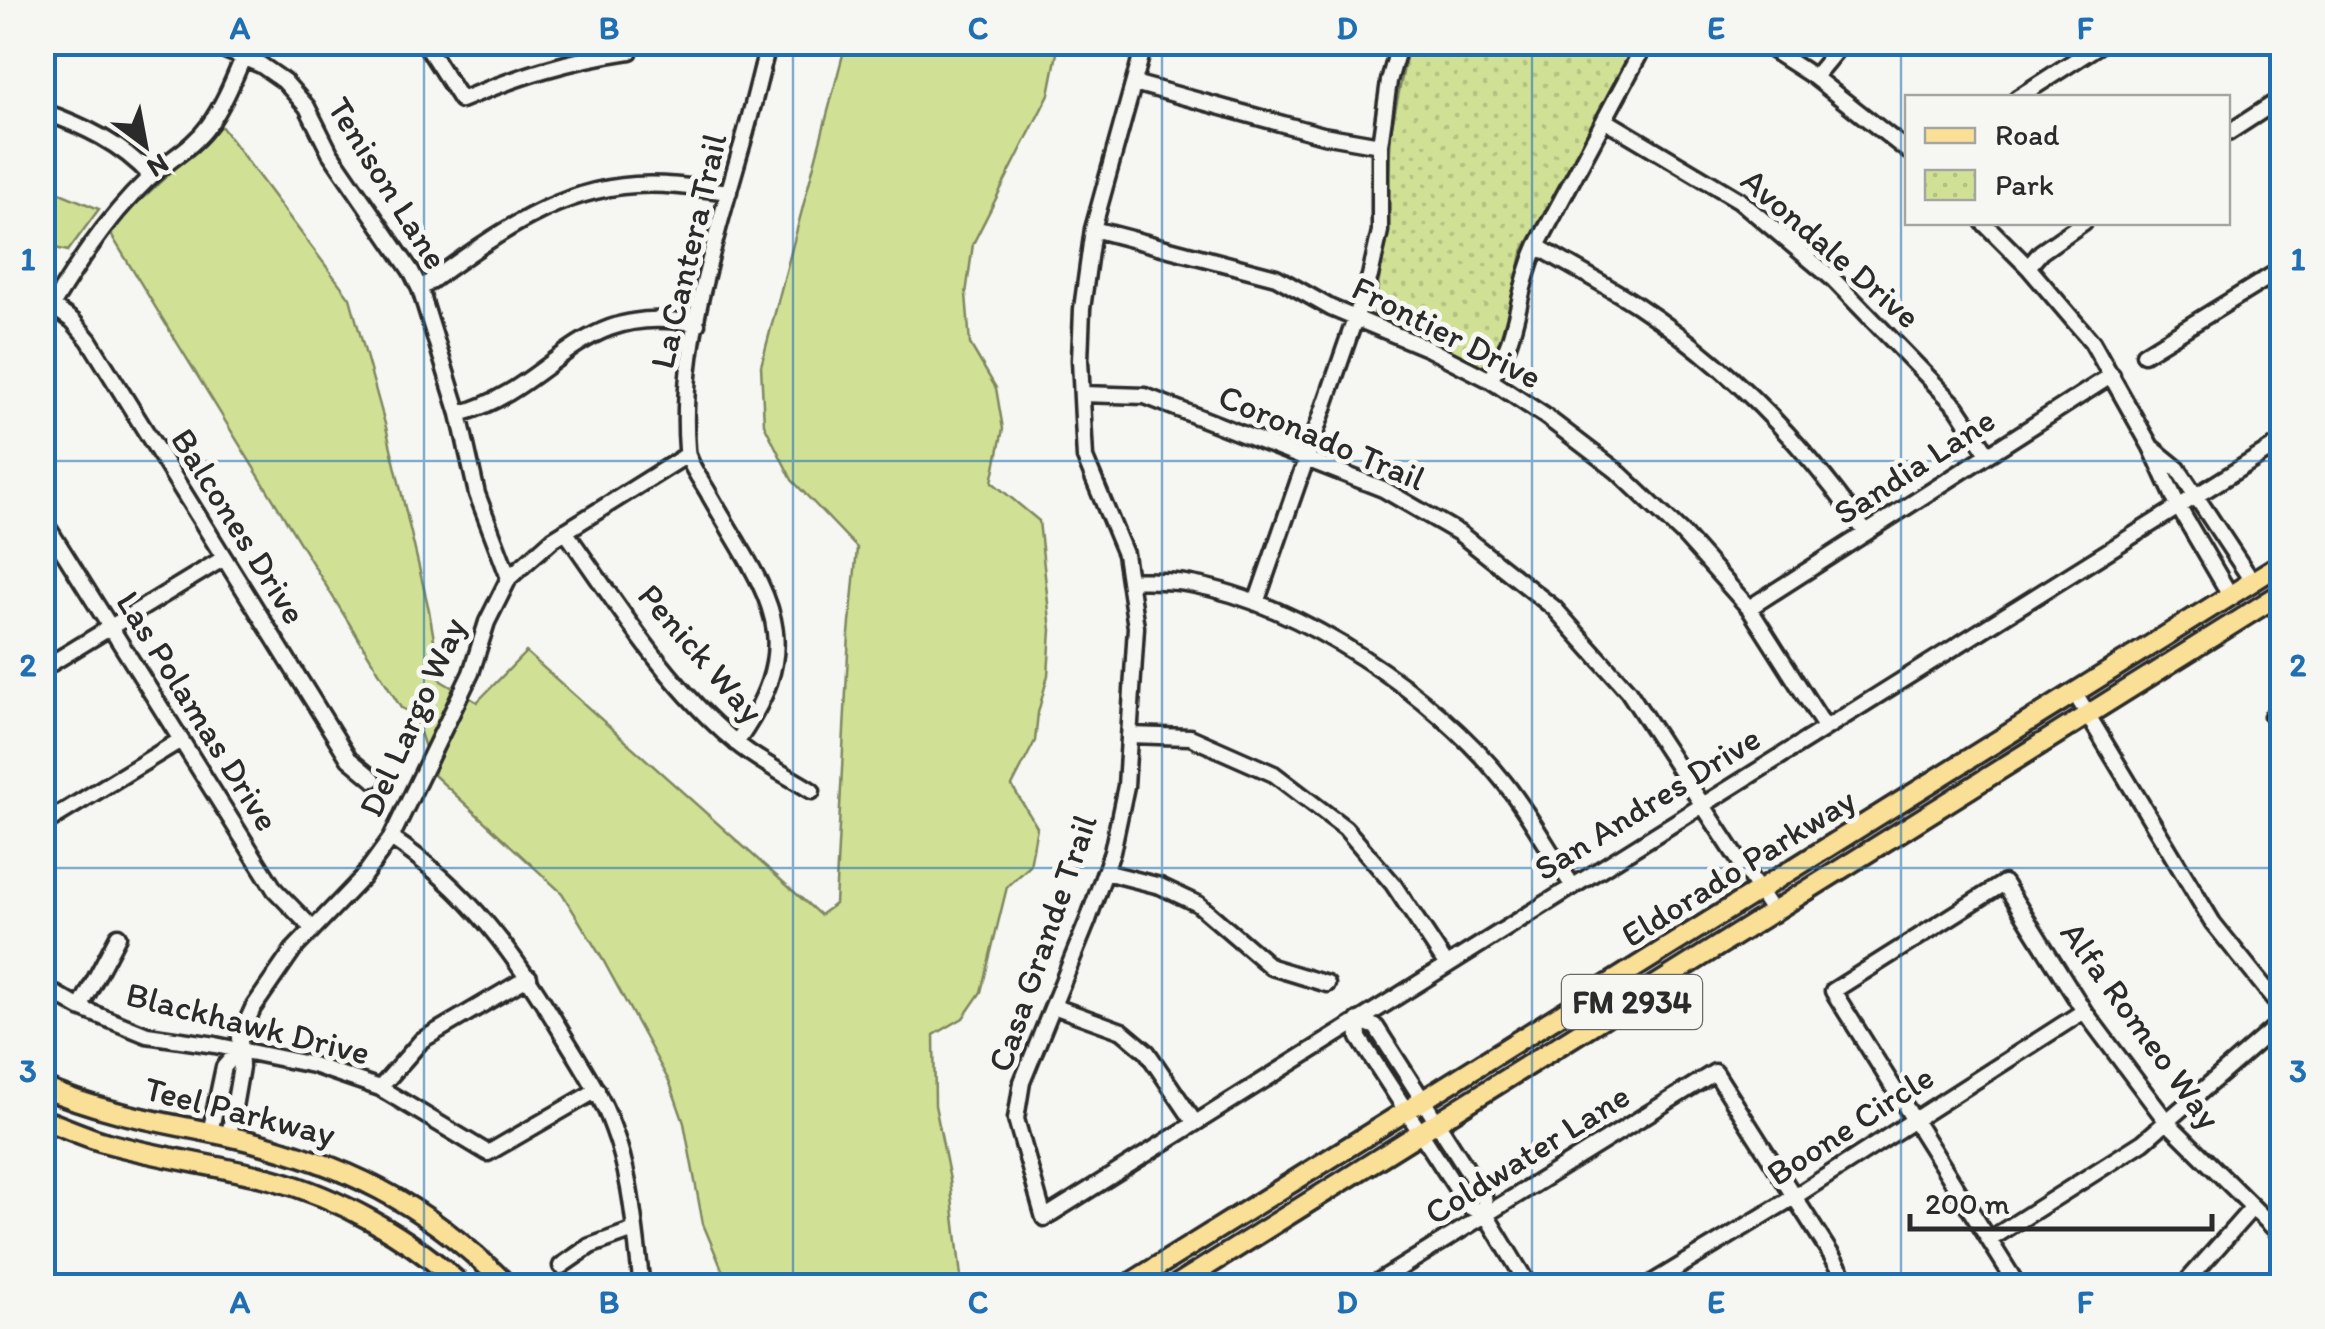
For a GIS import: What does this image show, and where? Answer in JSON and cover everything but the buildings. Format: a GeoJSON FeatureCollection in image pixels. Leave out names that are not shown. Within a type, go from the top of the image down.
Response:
{"type":"FeatureCollection","features":[{"type":"Feature","properties":{"kind":"main road","name":"Eldorado Parkway"},"geometry":{"type":"LineString","coordinates":[[1126,1286],[2282,563]]}},
{"type":"Feature","properties":{"kind":"main road","name":"Eldorado Parkway"},"geometry":{"type":"LineString","coordinates":[[1176,1286],[2282,593]]}},
{"type":"Feature","properties":{"kind":"main road","name":"Teel Parkway"},"geometry":{"type":"LineString","coordinates":[[42,1087],[140,1120],[220,1135],[329,1164],[416,1208],[508,1286]]}},
{"type":"Feature","properties":{"kind":"main road","name":"Teel Parkway"},"geometry":{"type":"LineString","coordinates":[[42,1119],[106,1143],[302,1188],[339,1204],[428,1258],[462,1286]]}},
{"type":"Feature","properties":{"kind":"main road"},"geometry":{"type":"LineString","coordinates":[[205,1164],[220,1135]]}},
{"type":"Feature","properties":{"kind":"main road"},"geometry":{"type":"LineString","coordinates":[[220,1135],[224,1168]]}},
{"type":"Feature","properties":{"kind":"main road"},"geometry":{"type":"LineString","coordinates":[[428,1258],[447,1232]]}},
{"type":"Feature","properties":{"kind":"street","name":"Tenison Lane"},"geometry":{"type":"LineString","coordinates":[[206,42],[261,65],[284,81],[307,107],[330,153],[401,255],[420,289],[460,414],[477,494],[509,578]]}},
{"type":"Feature","properties":{"kind":"street"},"geometry":{"type":"LineString","coordinates":[[42,322],[94,242],[152,176],[182,155],[208,127],[250,42]]}},
{"type":"Feature","properties":{"kind":"street"},"geometry":{"type":"LineString","coordinates":[[424,42],[461,100],[518,76],[631,46]]}},
{"type":"Feature","properties":{"kind":"street","name":"La Cantera Trail"},"geometry":{"type":"LineString","coordinates":[[736,743],[752,721],[774,669],[776,624],[760,579],[687,455],[685,392],[697,324],[769,42]]}},
{"type":"Feature","properties":{"kind":"street","name":"Casa Grande Trail"},"geometry":{"type":"LineString","coordinates":[[1044,1218],[1016,1120],[1022,1082],[1105,872],[1126,786],[1136,627],[1126,554],[1085,458],[1082,309],[1092,229],[1145,42]]}},
{"type":"Feature","properties":{"kind":"street"},"geometry":{"type":"LineString","coordinates":[[1256,603],[1370,276],[1380,231],[1380,145],[1389,81],[1400,42]]}},
{"type":"Feature","properties":{"kind":"street"},"geometry":{"type":"LineString","coordinates":[[1490,380],[1512,342],[1524,282],[1537,246],[1646,42]]}},
{"type":"Feature","properties":{"kind":"street"},"geometry":{"type":"LineString","coordinates":[[1760,42],[1814,77],[1905,149]]}},
{"type":"Feature","properties":{"kind":"street"},"geometry":{"type":"LineString","coordinates":[[1814,77],[1843,42]]}},
{"type":"Feature","properties":{"kind":"street"},"geometry":{"type":"LineString","coordinates":[[2022,95],[2104,42]]}},
{"type":"Feature","properties":{"kind":"street"},"geometry":{"type":"LineString","coordinates":[[1134,83],[1323,135],[1380,145]]}},
{"type":"Feature","properties":{"kind":"street"},"geometry":{"type":"LineString","coordinates":[[2230,131],[2282,98]]}},
{"type":"Feature","properties":{"kind":"street"},"geometry":{"type":"LineString","coordinates":[[42,111],[106,138],[152,176]]}},
{"type":"Feature","properties":{"kind":"street","name":"Avondale Drive"},"geometry":{"type":"LineString","coordinates":[[1604,120],[1739,200],[1833,279],[1958,407],[1988,454]]}},
{"type":"Feature","properties":{"kind":"street"},"geometry":{"type":"LineString","coordinates":[[420,289],[498,234],[558,202],[632,185],[663,184],[729,192]]}},
{"type":"Feature","properties":{"kind":"street"},"geometry":{"type":"LineString","coordinates":[[1986,225],[2092,342],[2151,447],[2179,508],[2230,595]]}},
{"type":"Feature","properties":{"kind":"street"},"geometry":{"type":"LineString","coordinates":[[2028,268],[2041,252],[2080,225]]}},
{"type":"Feature","properties":{"kind":"street","name":"Frontier Drive"},"geometry":{"type":"LineString","coordinates":[[1092,229],[1276,276],[1490,380],[1545,416],[1617,470],[1683,534],[1749,608],[1825,727]]}},
{"type":"Feature","properties":{"kind":"street"},"geometry":{"type":"LineString","coordinates":[[1537,246],[1636,305],[1716,364],[1780,424],[1833,485],[1866,533]]}},
{"type":"Feature","properties":{"kind":"street"},"geometry":{"type":"LineString","coordinates":[[2144,354],[2282,269]]}},
{"type":"Feature","properties":{"kind":"street","name":"Balcones Drive"},"geometry":{"type":"LineString","coordinates":[[52,306],[73,321],[89,340],[349,759],[373,779]]}},
{"type":"Feature","properties":{"kind":"street"},"geometry":{"type":"LineString","coordinates":[[460,414],[484,408],[608,326],[641,318],[697,324]]}},
{"type":"Feature","properties":{"kind":"street","name":"Sandia Lane"},"geometry":{"type":"LineString","coordinates":[[1749,608],[2112,375]]}},
{"type":"Feature","properties":{"kind":"street","name":"Coronado Trail"},"geometry":{"type":"LineString","coordinates":[[1082,394],[1145,396],[1383,488],[1460,533],[1554,608],[1628,691],[1774,914]]}},
{"type":"Feature","properties":{"kind":"street","name":"San Andres Drive"},"geometry":{"type":"LineString","coordinates":[[1044,1218],[2282,442]]}},
{"type":"Feature","properties":{"kind":"street"},"geometry":{"type":"LineString","coordinates":[[2151,447],[2178,469],[2252,581]]}},
{"type":"Feature","properties":{"kind":"street","name":"Del Largo Way"},"geometry":{"type":"LineString","coordinates":[[220,1135],[241,1066],[240,1037],[253,1008],[275,974],[362,878],[391,838],[472,674],[487,622],[509,578],[566,531],[687,455]]}},
{"type":"Feature","properties":{"kind":"street","name":"Las Polamas Drive"},"geometry":{"type":"LineString","coordinates":[[42,518],[275,890],[312,929]]}},
{"type":"Feature","properties":{"kind":"street","name":"Penick Way"},"geometry":{"type":"LineString","coordinates":[[566,531],[651,653],[736,743],[812,791]]}},
{"type":"Feature","properties":{"kind":"street"},"geometry":{"type":"LineString","coordinates":[[42,669],[224,558]]}},
{"type":"Feature","properties":{"kind":"street"},"geometry":{"type":"LineString","coordinates":[[1129,580],[1191,584],[1256,603],[1354,651],[1434,711],[1504,781],[1572,884]]}},
{"type":"Feature","properties":{"kind":"street"},"geometry":{"type":"LineString","coordinates":[[2074,692],[2214,923],[2282,1009]]}},
{"type":"Feature","properties":{"kind":"street"},"geometry":{"type":"LineString","coordinates":[[2277,712],[2282,732]]}},
{"type":"Feature","properties":{"kind":"street"},"geometry":{"type":"LineString","coordinates":[[1129,735],[1190,737],[1274,774],[1346,828],[1393,884],[1446,964]]}},
{"type":"Feature","properties":{"kind":"street"},"geometry":{"type":"LineString","coordinates":[[42,825],[179,741]]}},
{"type":"Feature","properties":{"kind":"street"},"geometry":{"type":"LineString","coordinates":[[391,838],[447,880],[490,923],[529,977],[596,1090],[618,1144],[642,1286]]}},
{"type":"Feature","properties":{"kind":"street"},"geometry":{"type":"LineString","coordinates":[[1105,872],[1160,886],[1198,904],[1271,967],[1327,984]]}},
{"type":"Feature","properties":{"kind":"street","name":"Alfa Romeo Way"},"geometry":{"type":"LineString","coordinates":[[1915,1119],[1833,992],[2004,883],[2084,1010],[2167,1122],[2282,1236]]}},
{"type":"Feature","properties":{"kind":"street"},"geometry":{"type":"LineString","coordinates":[[80,1008],[118,936]]}},
{"type":"Feature","properties":{"kind":"street"},"geometry":{"type":"LineString","coordinates":[[380,1088],[422,1040],[529,977]]}},
{"type":"Feature","properties":{"kind":"street","name":"Blackhawk Drive"},"geometry":{"type":"LineString","coordinates":[[42,986],[80,1008],[148,1034],[313,1066],[380,1088],[488,1154],[596,1090]]}},
{"type":"Feature","properties":{"kind":"street"},"geometry":{"type":"LineString","coordinates":[[1053,1006],[1122,1031],[1148,1052],[1195,1122]]}},
{"type":"Feature","properties":{"kind":"street","name":"Boone Circle"},"geometry":{"type":"LineString","coordinates":[[1647,1286],[1794,1197],[2084,1010]]}},
{"type":"Feature","properties":{"kind":"street"},"geometry":{"type":"LineString","coordinates":[[1486,1215],[1468,1206],[1406,1112],[1358,1038],[1358,1020],[1376,1027],[1484,1196],[1486,1215],[1529,1286]]}},
{"type":"Feature","properties":{"kind":"street"},"geometry":{"type":"LineString","coordinates":[[1989,1240],[2142,1142],[2282,1021]]}},
{"type":"Feature","properties":{"kind":"street","name":"Coldwater Lane"},"geometry":{"type":"LineString","coordinates":[[1371,1286],[1714,1072],[1794,1197]]}},
{"type":"Feature","properties":{"kind":"street"},"geometry":{"type":"LineString","coordinates":[[1915,1119],[2018,1286]]}},
{"type":"Feature","properties":{"kind":"street"},"geometry":{"type":"LineString","coordinates":[[1794,1197],[1851,1286]]}},
{"type":"Feature","properties":{"kind":"street"},"geometry":{"type":"LineString","coordinates":[[2183,1286],[2252,1208]]}},
{"type":"Feature","properties":{"kind":"street"},"geometry":{"type":"LineString","coordinates":[[561,1266],[590,1246],[634,1230]]}},
{"type":"Feature","properties":{"kind":"green space"},"geometry":{"type":"Polygon","coordinates":[[[846,43],[1059,43],[1049,94],[973,244],[966,294],[970,344],[996,388],[1003,429],[992,482],[1039,521],[1051,630],[1048,675],[1035,741],[1012,786],[1037,827],[1030,866],[1007,887],[981,992],[963,1018],[934,1035],[935,1105],[950,1180],[962,1286],[729,1286],[703,1224],[684,1123],[670,1083],[603,960],[562,893],[434,775],[414,714],[401,708],[110,233],[221,126],[350,298],[387,431],[429,610],[441,681],[477,702],[526,652],[820,915],[835,904],[857,548],[792,480],[764,424],[761,366],[846,43]]]}},
{"type":"Feature","properties":{"kind":"green space"},"geometry":{"type":"Polygon","coordinates":[[[1409,43],[1637,43],[1522,253],[1506,332],[1485,369],[1374,315],[1386,231],[1391,131],[1409,43]]]}},
{"type":"Feature","properties":{"kind":"green space"},"geometry":{"type":"Polygon","coordinates":[[[43,186],[99,209],[68,251],[43,245],[43,186]]]}}]}
